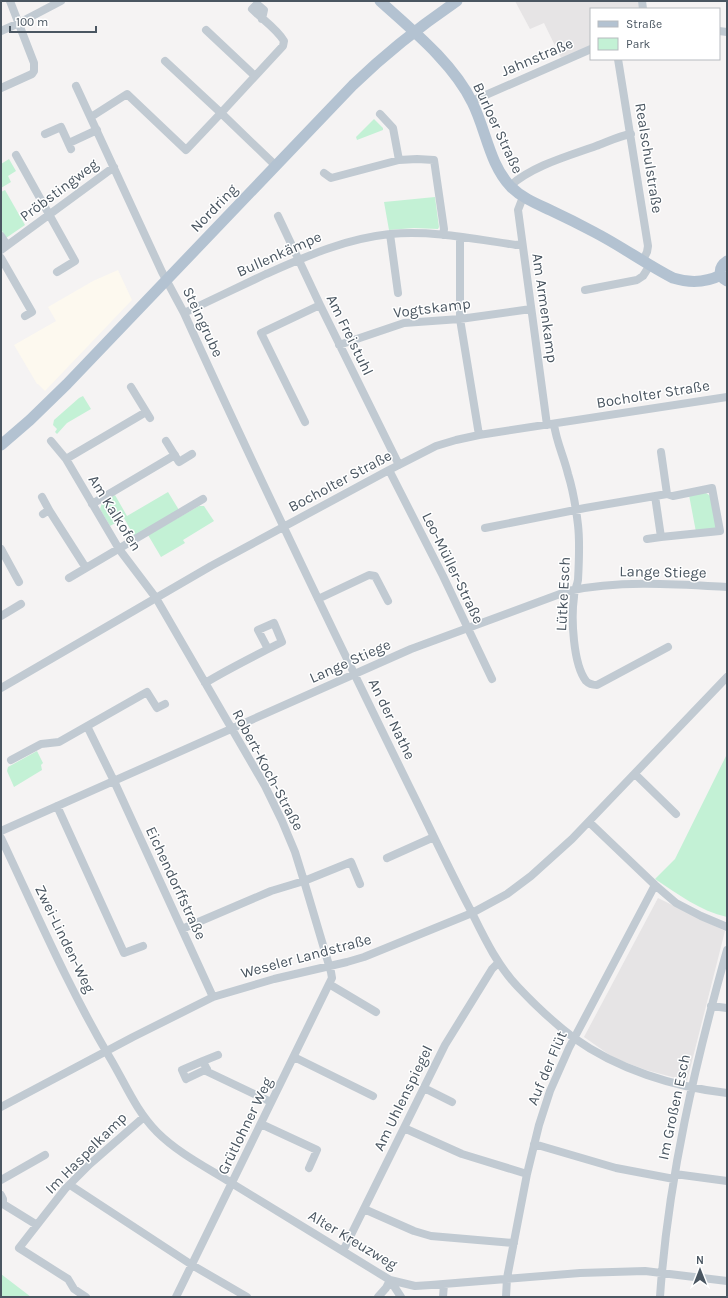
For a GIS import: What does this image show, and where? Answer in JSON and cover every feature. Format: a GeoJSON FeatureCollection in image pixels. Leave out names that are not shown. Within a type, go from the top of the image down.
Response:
{"type":"FeatureCollection","features":[{"type":"Feature","properties":{"kind":"main road","name":"Burloer Straße"},"geometry":{"type":"LineString","coordinates":[[380,1],[430,47],[460,82],[472,101],[497,167],[510,186],[523,197],[595,232],[673,278],[698,282],[724,278]]}},
{"type":"Feature","properties":{"kind":"main road","name":"Nordring"},"geometry":{"type":"LineString","coordinates":[[1,444],[50,402],[353,85],[413,31],[457,1]]}},
{"type":"Feature","properties":{"kind":"main road"},"geometry":{"type":"LineString","coordinates":[[724,278],[720,268],[727,261]]}},
{"type":"Feature","properties":{"kind":"street"},"geometry":{"type":"LineString","coordinates":[[1,88],[32,74],[34,71],[34,63],[10,1]]}},
{"type":"Feature","properties":{"kind":"street"},"geometry":{"type":"LineString","coordinates":[[1,31],[61,1]]}},
{"type":"Feature","properties":{"kind":"street"},"geometry":{"type":"LineString","coordinates":[[91,117],[127,94],[186,150],[283,46],[284,41],[282,36],[262,19]]}},
{"type":"Feature","properties":{"kind":"street"},"geometry":{"type":"LineString","coordinates":[[206,30],[255,76]]}},
{"type":"Feature","properties":{"kind":"street","name":"Jahnstraße"},"geometry":{"type":"LineString","coordinates":[[472,101],[590,49]]}},
{"type":"Feature","properties":{"kind":"street","name":"Realschulstraße"},"geometry":{"type":"LineString","coordinates":[[618,60],[648,246],[647,262]]}},
{"type":"Feature","properties":{"kind":"street"},"geometry":{"type":"LineString","coordinates":[[165,61],[275,165]]}},
{"type":"Feature","properties":{"kind":"street","name":"Steingrube"},"geometry":{"type":"LineString","coordinates":[[76,86],[166,280],[184,313],[283,527]]}},
{"type":"Feature","properties":{"kind":"street"},"geometry":{"type":"LineString","coordinates":[[380,114],[392,128],[399,160]]}},
{"type":"Feature","properties":{"kind":"street"},"geometry":{"type":"LineString","coordinates":[[44,134],[61,127],[70,146],[97,130]]}},
{"type":"Feature","properties":{"kind":"street"},"geometry":{"type":"LineString","coordinates":[[510,186],[515,181],[564,157],[631,134]]}},
{"type":"Feature","properties":{"kind":"street"},"geometry":{"type":"LineString","coordinates":[[16,155],[76,261],[57,272]]}},
{"type":"Feature","properties":{"kind":"street"},"geometry":{"type":"LineString","coordinates":[[324,173],[331,178],[399,160],[434,160],[444,229],[443,235]]}},
{"type":"Feature","properties":{"kind":"street","name":"Pröbstingweg"},"geometry":{"type":"LineString","coordinates":[[4,248],[114,167]]}},
{"type":"Feature","properties":{"kind":"street","name":"Am Armenkamp"},"geometry":{"type":"LineString","coordinates":[[523,197],[518,210],[522,244],[550,424]]}},
{"type":"Feature","properties":{"kind":"street","name":"Am Freistuhl"},"geometry":{"type":"LineString","coordinates":[[278,216],[399,465]]}},
{"type":"Feature","properties":{"kind":"street","name":"Bullenkämpe"},"geometry":{"type":"LineString","coordinates":[[184,313],[299,259],[345,242],[390,234],[418,233],[516,245],[522,244]]}},
{"type":"Feature","properties":{"kind":"street"},"geometry":{"type":"LineString","coordinates":[[390,234],[398,293]]}},
{"type":"Feature","properties":{"kind":"street"},"geometry":{"type":"LineString","coordinates":[[1,236],[4,248]]}},
{"type":"Feature","properties":{"kind":"street"},"geometry":{"type":"LineString","coordinates":[[460,237],[460,319],[480,435]]}},
{"type":"Feature","properties":{"kind":"street"},"geometry":{"type":"LineString","coordinates":[[1,258],[32,312],[25,316]]}},
{"type":"Feature","properties":{"kind":"street"},"geometry":{"type":"LineString","coordinates":[[585,290],[638,280],[643,276],[647,262]]}},
{"type":"Feature","properties":{"kind":"street"},"geometry":{"type":"LineString","coordinates":[[305,422],[261,332],[320,305]]}},
{"type":"Feature","properties":{"kind":"street","name":"Vogtskamp"},"geometry":{"type":"LineString","coordinates":[[339,344],[404,323],[460,319],[531,308]]}},
{"type":"Feature","properties":{"kind":"street"},"geometry":{"type":"LineString","coordinates":[[66,459],[148,415],[131,387]]}},
{"type":"Feature","properties":{"kind":"street","name":"Bocholter Straße"},"geometry":{"type":"LineString","coordinates":[[1,688],[211,566],[388,470],[436,446],[480,435],[727,397]]}},
{"type":"Feature","properties":{"kind":"street","name":"Lütke Esch"},"geometry":{"type":"LineString","coordinates":[[550,424],[555,432],[568,474],[576,510],[579,542],[578,581],[574,597],[573,624],[578,664],[586,681],[591,685],[597,685],[668,647]]}},
{"type":"Feature","properties":{"kind":"street","name":"Am Kalkofen"},"geometry":{"type":"LineString","coordinates":[[51,441],[66,459],[119,548],[156,598]]}},
{"type":"Feature","properties":{"kind":"street"},"geometry":{"type":"LineString","coordinates":[[166,441],[178,462],[192,454]]}},
{"type":"Feature","properties":{"kind":"street"},"geometry":{"type":"LineString","coordinates":[[661,452],[667,494]]}},
{"type":"Feature","properties":{"kind":"street"},"geometry":{"type":"LineString","coordinates":[[92,504],[175,455]]}},
{"type":"Feature","properties":{"kind":"street","name":"Leo-Müller-Straße"},"geometry":{"type":"LineString","coordinates":[[388,470],[443,576],[492,679]]}},
{"type":"Feature","properties":{"kind":"street"},"geometry":{"type":"LineString","coordinates":[[485,528],[655,496],[667,494],[673,496],[712,488],[720,531],[647,539]]}},
{"type":"Feature","properties":{"kind":"street"},"geometry":{"type":"LineString","coordinates":[[655,496],[661,537]]}},
{"type":"Feature","properties":{"kind":"street"},"geometry":{"type":"LineString","coordinates":[[42,498],[46,512],[86,568]]}},
{"type":"Feature","properties":{"kind":"street"},"geometry":{"type":"LineString","coordinates":[[69,578],[202,499]]}},
{"type":"Feature","properties":{"kind":"street","name":"An der Nathe"},"geometry":{"type":"LineString","coordinates":[[283,527],[434,837],[498,963],[518,986],[547,1015],[574,1038],[611,1060],[641,1073],[691,1088],[727,1093]]}},
{"type":"Feature","properties":{"kind":"street"},"geometry":{"type":"LineString","coordinates":[[1,549],[19,582]]}},
{"type":"Feature","properties":{"kind":"street"},"geometry":{"type":"LineString","coordinates":[[318,599],[369,575],[375,576],[388,601]]}},
{"type":"Feature","properties":{"kind":"street","name":"Lange Stiege"},"geometry":{"type":"LineString","coordinates":[[1,831],[411,649],[568,591],[625,585],[656,584],[727,587]]}},
{"type":"Feature","properties":{"kind":"street","name":"Robert-Koch-Straße"},"geometry":{"type":"LineString","coordinates":[[156,598],[265,786],[282,821],[304,881],[330,966]]}},
{"type":"Feature","properties":{"kind":"street"},"geometry":{"type":"LineString","coordinates":[[1,616],[21,604]]}},
{"type":"Feature","properties":{"kind":"street"},"geometry":{"type":"LineString","coordinates":[[205,683],[268,649]]}},
{"type":"Feature","properties":{"kind":"street","name":"Weseler Landstraße"},"geometry":{"type":"LineString","coordinates":[[1,1107],[213,997],[274,979],[364,957],[472,913],[507,894],[531,876],[572,840],[727,676]]}},
{"type":"Feature","properties":{"kind":"street"},"geometry":{"type":"LineString","coordinates":[[12,760],[41,744],[59,742],[147,692],[156,708],[165,704]]}},
{"type":"Feature","properties":{"kind":"street","name":"Eichendorffstraße"},"geometry":{"type":"LineString","coordinates":[[87,726],[114,781],[213,997]]}},
{"type":"Feature","properties":{"kind":"street"},"geometry":{"type":"LineString","coordinates":[[635,774],[676,814]]}},
{"type":"Feature","properties":{"kind":"street"},"geometry":{"type":"LineString","coordinates":[[57,806],[124,953],[143,946]]}},
{"type":"Feature","properties":{"kind":"street"},"geometry":{"type":"LineString","coordinates":[[589,822],[676,903],[727,927]]}},
{"type":"Feature","properties":{"kind":"street"},"geometry":{"type":"LineString","coordinates":[[387,858],[434,837]]}},
{"type":"Feature","properties":{"kind":"street","name":"Zwei-Linden-Weg"},"geometry":{"type":"LineString","coordinates":[[1,838],[70,984],[106,1052]]}},
{"type":"Feature","properties":{"kind":"street"},"geometry":{"type":"LineString","coordinates":[[182,929],[271,891],[304,881],[351,862],[360,884]]}},
{"type":"Feature","properties":{"kind":"street","name":"Auf der Flüt"},"geometry":{"type":"LineString","coordinates":[[506,1297],[507,1278],[527,1174],[534,1144],[550,1091],[574,1038],[655,885]]}},
{"type":"Feature","properties":{"kind":"street","name":"Im Großen Esch"},"geometry":{"type":"LineString","coordinates":[[660,1297],[675,1176],[686,1109],[711,1006],[727,950]]}},
{"type":"Feature","properties":{"kind":"street","name":"Am Uhlenspiegel"},"geometry":{"type":"LineString","coordinates":[[343,1251],[453,1032],[492,969],[498,963]]}},
{"type":"Feature","properties":{"kind":"street","name":"Grütlohner Weg"},"geometry":{"type":"LineString","coordinates":[[176,1297],[332,978],[330,966]]}},
{"type":"Feature","properties":{"kind":"street"},"geometry":{"type":"LineString","coordinates":[[329,984],[376,1012]]}},
{"type":"Feature","properties":{"kind":"street"},"geometry":{"type":"LineString","coordinates":[[711,1006],[727,1008]]}},
{"type":"Feature","properties":{"kind":"street","name":"Alter Kreuzweg"},"geometry":{"type":"LineString","coordinates":[[106,1052],[129,1094],[144,1117],[158,1133],[174,1147],[390,1280],[415,1286],[507,1278],[645,1271],[727,1281]]}},
{"type":"Feature","properties":{"kind":"street"},"geometry":{"type":"LineString","coordinates":[[207,1070],[186,1079],[182,1070],[218,1055]]}},
{"type":"Feature","properties":{"kind":"street"},"geometry":{"type":"LineString","coordinates":[[294,1057],[373,1096]]}},
{"type":"Feature","properties":{"kind":"street"},"geometry":{"type":"LineString","coordinates":[[203,1061],[208,1072],[271,1102]]}},
{"type":"Feature","properties":{"kind":"street"},"geometry":{"type":"LineString","coordinates":[[424,1088],[452,1102]]}},
{"type":"Feature","properties":{"kind":"street","name":"Im Haspelkamp"},"geometry":{"type":"LineString","coordinates":[[86,1297],[74,1289],[68,1279],[19,1248],[70,1184],[113,1143],[144,1117]]}},
{"type":"Feature","properties":{"kind":"street"},"geometry":{"type":"LineString","coordinates":[[261,1124],[317,1150],[309,1168]]}},
{"type":"Feature","properties":{"kind":"street"},"geometry":{"type":"LineString","coordinates":[[404,1128],[462,1154],[527,1174]]}},
{"type":"Feature","properties":{"kind":"street"},"geometry":{"type":"LineString","coordinates":[[534,1144],[616,1168],[727,1181]]}},
{"type":"Feature","properties":{"kind":"street"},"geometry":{"type":"LineString","coordinates":[[1,1180],[45,1155]]}},
{"type":"Feature","properties":{"kind":"street"},"geometry":{"type":"LineString","coordinates":[[70,1184],[192,1265],[247,1297]]}},
{"type":"Feature","properties":{"kind":"street"},"geometry":{"type":"LineString","coordinates":[[1,1195],[3,1199],[2,1205],[37,1225]]}},
{"type":"Feature","properties":{"kind":"street"},"geometry":{"type":"LineString","coordinates":[[364,1209],[414,1231],[431,1236],[514,1243]]}},
{"type":"Feature","properties":{"kind":"street"},"geometry":{"type":"LineString","coordinates":[[378,1297],[386,1288],[390,1280]]}},
{"type":"Feature","properties":{"kind":"street"},"geometry":{"type":"LineString","coordinates":[[390,1280],[401,1297]]}},
{"type":"Feature","properties":{"kind":"street"},"geometry":{"type":"LineString","coordinates":[[443,1297],[444,1284]]}},
{"type":"Feature","properties":{"kind":"shaded area"},"geometry":{"type":"Polygon","coordinates":[[[515,1],[638,1],[640,8],[590,8],[590,46],[561,58],[544,23],[530,29],[515,1]]]}},
{"type":"Feature","properties":{"kind":"shaded area"},"geometry":{"type":"Polygon","coordinates":[[[118,270],[132,300],[45,391],[37,384],[14,345],[56,321],[48,307],[93,281],[118,270]]]}},
{"type":"Feature","properties":{"kind":"shaded area"},"geometry":{"type":"Polygon","coordinates":[[[658,898],[725,931],[687,1081],[646,1070],[614,1058],[584,1037],[658,898]]]}},
{"type":"Feature","properties":{"kind":"green space"},"geometry":{"type":"Polygon","coordinates":[[[374,119],[383,128],[383,130],[357,140],[356,137],[374,119]]]}},
{"type":"Feature","properties":{"kind":"green space"},"geometry":{"type":"Polygon","coordinates":[[[9,159],[16,171],[8,176],[11,182],[1,188],[1,164],[9,159]]]}},
{"type":"Feature","properties":{"kind":"green space"},"geometry":{"type":"Polygon","coordinates":[[[5,190],[25,225],[6,238],[1,229],[1,192],[5,190]]]}},
{"type":"Feature","properties":{"kind":"green space"},"geometry":{"type":"Polygon","coordinates":[[[435,197],[438,229],[414,228],[389,230],[384,202],[435,197]]]}},
{"type":"Feature","properties":{"kind":"green space"},"geometry":{"type":"Polygon","coordinates":[[[83,396],[91,409],[67,423],[57,434],[55,432],[57,429],[53,425],[54,420],[83,396]]]}},
{"type":"Feature","properties":{"kind":"green space"},"geometry":{"type":"Polygon","coordinates":[[[168,492],[179,510],[134,536],[124,518],[110,526],[100,509],[102,503],[115,495],[127,516],[168,492]]]}},
{"type":"Feature","properties":{"kind":"green space"},"geometry":{"type":"Polygon","coordinates":[[[706,493],[712,497],[717,525],[715,529],[696,532],[689,495],[706,493]]]}},
{"type":"Feature","properties":{"kind":"green space"},"geometry":{"type":"Polygon","coordinates":[[[199,506],[204,506],[214,521],[183,540],[185,543],[161,557],[148,535],[199,506]]]}},
{"type":"Feature","properties":{"kind":"green space"},"geometry":{"type":"Polygon","coordinates":[[[37,751],[43,763],[41,765],[42,770],[14,787],[7,771],[8,767],[37,751]]]}},
{"type":"Feature","properties":{"kind":"green space"},"geometry":{"type":"Polygon","coordinates":[[[727,754],[727,917],[698,906],[655,879],[675,859],[727,754]]]}},
{"type":"Feature","properties":{"kind":"green space"},"geometry":{"type":"Polygon","coordinates":[[[1,1274],[31,1297],[1,1297],[1,1274]]]}}]}
